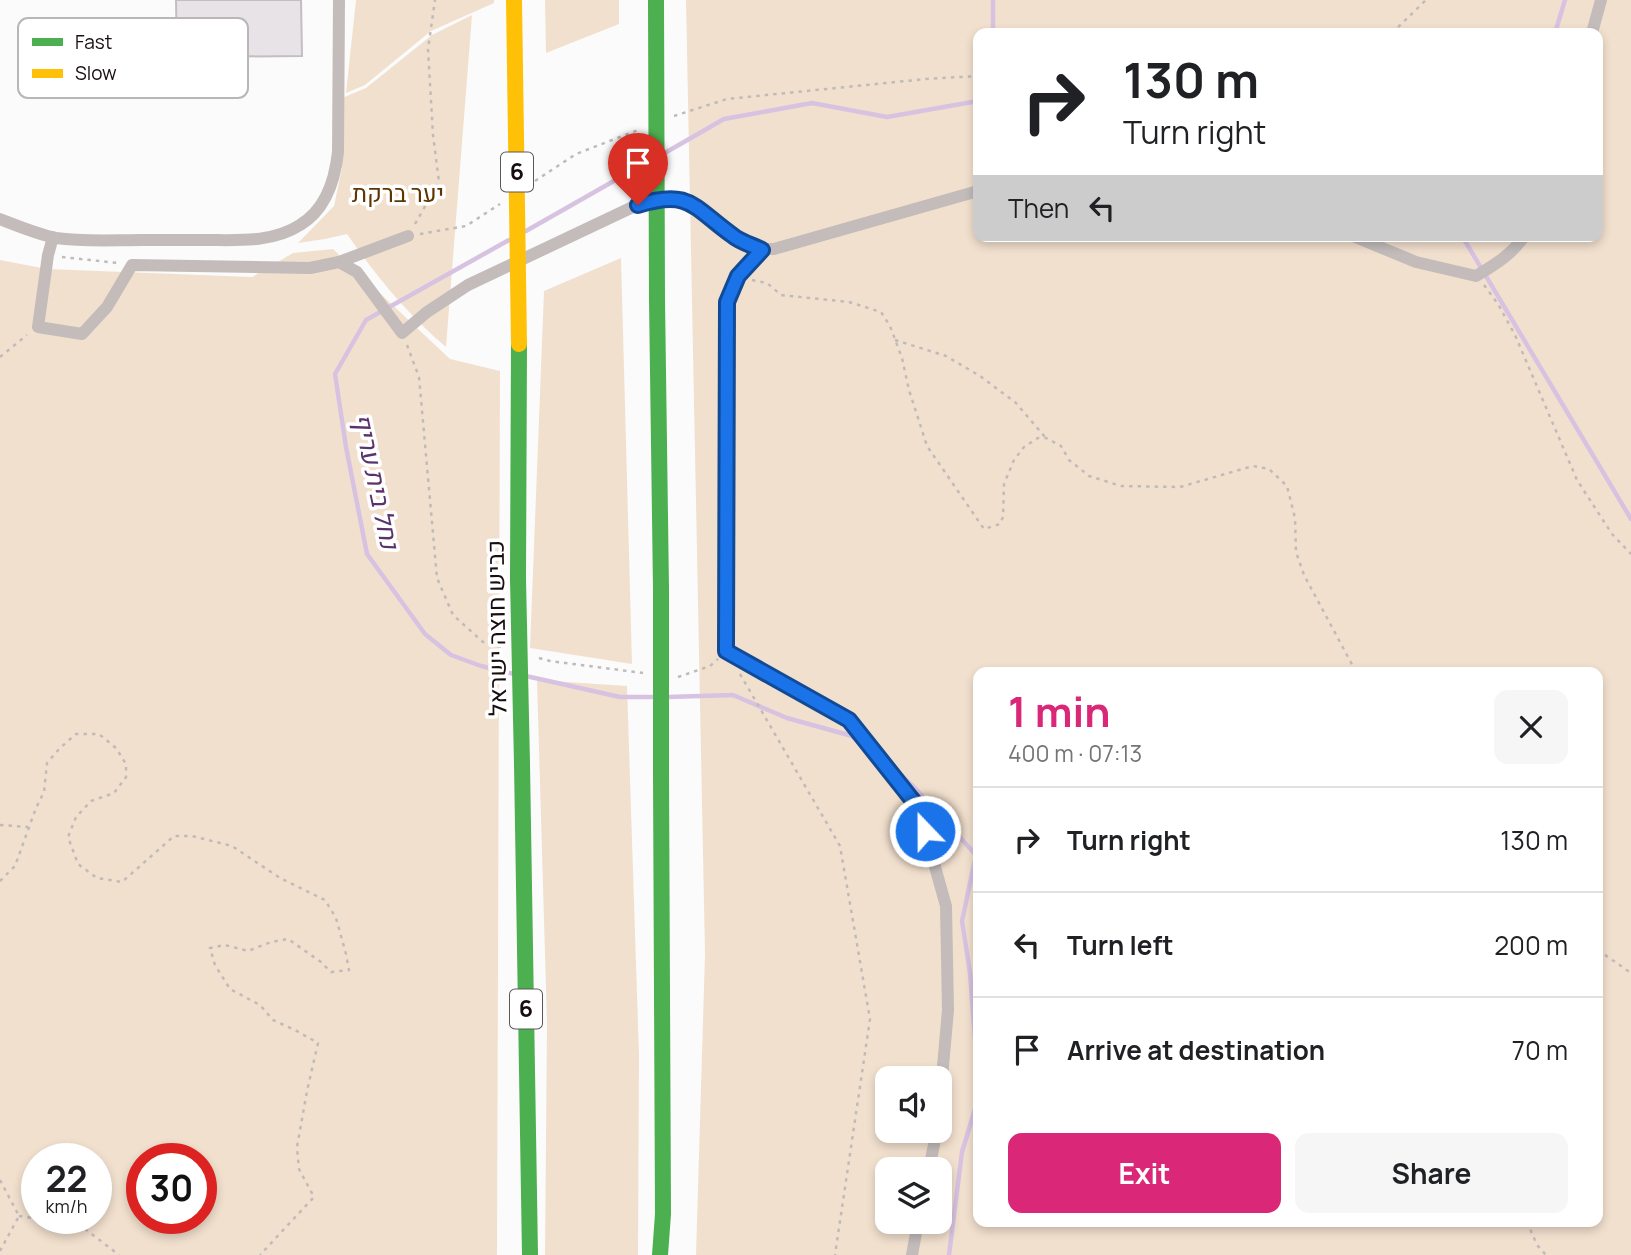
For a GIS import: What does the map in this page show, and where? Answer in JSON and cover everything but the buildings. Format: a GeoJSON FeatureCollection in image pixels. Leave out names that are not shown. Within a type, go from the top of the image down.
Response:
{"type":"FeatureCollection","features":[{"type":"Feature","properties":{"kind":"highway","name":"כביש חוצה ישראל"},"geometry":{"type":"LineString","coordinates":[[514,0],[519,344],[518,579],[530,1255]]}},
{"type":"Feature","properties":{"kind":"highway"},"geometry":{"type":"LineString","coordinates":[[656,0],[663,1214],[660,1255]]}},
{"type":"Feature","properties":{"kind":"street"},"geometry":{"type":"LineString","coordinates":[[0,219],[53,237],[81,240],[243,240],[278,235],[302,224],[322,203],[336,169],[340,0]]}},
{"type":"Feature","properties":{"kind":"street"},"geometry":{"type":"LineString","coordinates":[[1593,28],[1601,0]]}},
{"type":"Feature","properties":{"kind":"street"},"geometry":{"type":"LineString","coordinates":[[339,262],[357,272],[402,333],[427,312],[468,285],[638,205],[657,199],[673,198],[690,202],[733,237],[762,250],[774,250],[973,192]]}},
{"type":"Feature","properties":{"kind":"street"},"geometry":{"type":"LineString","coordinates":[[53,237],[38,327],[82,334],[107,307],[132,265],[310,268],[339,262],[408,236]]}},
{"type":"Feature","properties":{"kind":"street"},"geometry":{"type":"LineString","coordinates":[[1368,242],[1416,262],[1476,276],[1497,264],[1520,242]]}},
{"type":"Feature","properties":{"kind":"street"},"geometry":{"type":"LineString","coordinates":[[762,250],[738,276],[727,302],[726,651],[849,720],[918,807],[946,906],[948,1010],[943,1066]]}},
{"type":"Feature","properties":{"kind":"street"},"geometry":{"type":"LineString","coordinates":[[912,1255],[916,1234]]}},
{"type":"Feature","properties":{"kind":"path"},"geometry":{"type":"LineString","coordinates":[[408,236],[439,182],[433,135],[428,49],[435,0]]}},
{"type":"Feature","properties":{"kind":"path"},"geometry":{"type":"LineString","coordinates":[[1397,28],[1426,0]]}},
{"type":"Feature","properties":{"kind":"path"},"geometry":{"type":"LineString","coordinates":[[667,119],[727,99],[973,76]]}},
{"type":"Feature","properties":{"kind":"path"},"geometry":{"type":"LineString","coordinates":[[532,183],[576,154],[641,129]]}},
{"type":"Feature","properties":{"kind":"path"},"geometry":{"type":"LineString","coordinates":[[408,236],[466,226],[499,205]]}},
{"type":"Feature","properties":{"kind":"path"},"geometry":{"type":"LineString","coordinates":[[48,255],[132,265]]}},
{"type":"Feature","properties":{"kind":"path"},"geometry":{"type":"LineString","coordinates":[[738,276],[767,283],[781,295],[849,302],[881,312],[890,326],[902,358],[927,446],[984,529],[999,524],[1003,517],[1004,484],[1014,460],[1024,447],[1038,438],[1046,438]]}},
{"type":"Feature","properties":{"kind":"path"},"geometry":{"type":"LineString","coordinates":[[1476,276],[1498,304],[1515,335],[1577,480],[1612,534],[1631,554]]}},
{"type":"Feature","properties":{"kind":"path"},"geometry":{"type":"LineString","coordinates":[[0,357],[38,327]]}},
{"type":"Feature","properties":{"kind":"path"},"geometry":{"type":"LineString","coordinates":[[895,340],[946,356],[980,376],[1016,403],[1046,438],[1061,446],[1069,460],[1089,476],[1121,486],[1180,487],[1253,466],[1269,469],[1287,486],[1294,518],[1296,552],[1304,576],[1353,667]]}},
{"type":"Feature","properties":{"kind":"path"},"geometry":{"type":"LineString","coordinates":[[740,674],[839,846],[870,1019],[835,1255]]}},
{"type":"Feature","properties":{"kind":"path"},"geometry":{"type":"LineString","coordinates":[[0,881],[15,866],[44,792],[47,763],[76,734],[99,734],[116,748],[126,764],[126,777],[114,793],[91,801],[76,817],[68,838],[78,864],[97,878],[122,882],[174,836],[192,836],[232,846],[280,878],[326,900],[336,918],[349,970],[331,972],[288,939],[248,951],[225,945],[211,948],[215,965],[230,989],[260,1005],[273,1020],[318,1043],[297,1147],[299,1169],[314,1197],[260,1255]]}},
{"type":"Feature","properties":{"kind":"path"},"geometry":{"type":"LineString","coordinates":[[0,825],[30,827]]}},
{"type":"Feature","properties":{"kind":"path"},"geometry":{"type":"LineString","coordinates":[[1603,953],[1631,973]]}},
{"type":"Feature","properties":{"kind":"path"},"geometry":{"type":"LineString","coordinates":[[0,1180],[19,1216]]}},
{"type":"Feature","properties":{"kind":"path"},"geometry":{"type":"LineString","coordinates":[[0,1251],[19,1216]]}},
{"type":"Feature","properties":{"kind":"path"},"geometry":{"type":"LineString","coordinates":[[19,1216],[80,1226],[119,1255]]}},
{"type":"Feature","properties":{"kind":"path"},"geometry":{"type":"LineString","coordinates":[[1529,1227],[1545,1255]]}},
{"type":"Feature","properties":{"kind":"green space"},"geometry":{"type":"Polygon","coordinates":[[[356,0],[494,0],[494,3],[431,31],[365,85],[346,93],[356,0]]]}},
{"type":"Feature","properties":{"kind":"green space"},"geometry":{"type":"Polygon","coordinates":[[[545,0],[619,0],[619,24],[546,53],[545,0]]]}},
{"type":"Feature","properties":{"kind":"green space"},"geometry":{"type":"Polygon","coordinates":[[[686,0],[1631,0],[1631,1255],[696,1255],[705,954],[686,0]]]}},
{"type":"Feature","properties":{"kind":"green space","name":"יער ברקת"},"geometry":{"type":"Polygon","coordinates":[[[472,15],[446,347],[393,294],[347,234],[298,243],[334,206],[342,168],[342,98],[366,88],[432,35],[472,15]]]}},
{"type":"Feature","properties":{"kind":"green space"},"geometry":{"type":"Polygon","coordinates":[[[333,249],[450,359],[500,371],[497,1255],[0,1255],[0,260],[47,269],[252,277],[293,253],[333,249]]]}},
{"type":"Feature","properties":{"kind":"green space"},"geometry":{"type":"Polygon","coordinates":[[[621,258],[632,664],[530,648],[544,291],[621,258]]]}},
{"type":"Feature","properties":{"kind":"green space"},"geometry":{"type":"Polygon","coordinates":[[[537,680],[627,686],[639,1055],[638,1255],[545,1255],[547,1023],[537,680]]]}},
{"type":"Feature","properties":{"kind":"waterway"},"geometry":{"type":"LineString","coordinates":[[993,0],[993,28]]}},
{"type":"Feature","properties":{"kind":"waterway","name":"נחל בית עריף"},"geometry":{"type":"LineString","coordinates":[[1557,28],[1565,0]]}},
{"type":"Feature","properties":{"kind":"waterway","name":"נחל בית עריף"},"geometry":{"type":"LineString","coordinates":[[663,154],[724,119],[812,103],[887,117],[973,102]]}},
{"type":"Feature","properties":{"kind":"waterway","name":"נחל בית עריף"},"geometry":{"type":"LineString","coordinates":[[526,231],[649,161]]}},
{"type":"Feature","properties":{"kind":"waterway","name":"נחל בית עריף"},"geometry":{"type":"LineString","coordinates":[[509,240],[366,320],[335,374],[367,554],[425,634],[451,655],[514,674]]}},
{"type":"Feature","properties":{"kind":"waterway"},"geometry":{"type":"LineString","coordinates":[[1466,242],[1631,519]]}},
{"type":"Feature","properties":{"kind":"waterway","name":"נחל בית עריף"},"geometry":{"type":"LineString","coordinates":[[526,676],[620,697],[655,697]]}},
{"type":"Feature","properties":{"kind":"waterway","name":"נחל בית עריף"},"geometry":{"type":"LineString","coordinates":[[668,697],[733,695],[787,718],[852,736],[862,745]]}},
{"type":"Feature","properties":{"kind":"waterway","name":"נחל בית עריף"},"geometry":{"type":"LineString","coordinates":[[899,774],[973,852]]}},
{"type":"Feature","properties":{"kind":"waterway","name":"נחל בית עריף"},"geometry":{"type":"LineString","coordinates":[[973,869],[962,921],[973,1012]]}},
{"type":"Feature","properties":{"kind":"waterway","name":"נחל בית עריף"},"geometry":{"type":"LineString","coordinates":[[949,1255],[962,1152],[973,1116]]}},
{"type":"Feature","properties":{"kind":"traffic: fast"},"geometry":{"type":"LineString","coordinates":[[656,0],[657,299]]}},
{"type":"Feature","properties":{"kind":"traffic: fast"},"geometry":{"type":"LineString","coordinates":[[657,299],[661,589]]}},
{"type":"Feature","properties":{"kind":"traffic: fast"},"geometry":{"type":"LineString","coordinates":[[518,579],[519,344]]}},
{"type":"Feature","properties":{"kind":"traffic: fast"},"geometry":{"type":"LineString","coordinates":[[518,579],[522,764]]}},
{"type":"Feature","properties":{"kind":"traffic: fast"},"geometry":{"type":"LineString","coordinates":[[661,589],[661,773]]}},
{"type":"Feature","properties":{"kind":"traffic: fast"},"geometry":{"type":"LineString","coordinates":[[522,764],[530,1255]]}},
{"type":"Feature","properties":{"kind":"traffic: fast"},"geometry":{"type":"LineString","coordinates":[[660,1255],[663,1214],[661,773]]}},
{"type":"Feature","properties":{"kind":"traffic: slow"},"geometry":{"type":"LineString","coordinates":[[514,0],[519,344]]}},
{"type":"Feature","properties":{"kind":"route"},"geometry":{"type":"LineString","coordinates":[[638,205],[657,199],[673,198],[690,202],[733,237],[762,250],[738,276],[727,302],[726,651],[849,720],[918,807],[925,831]]}}]}
